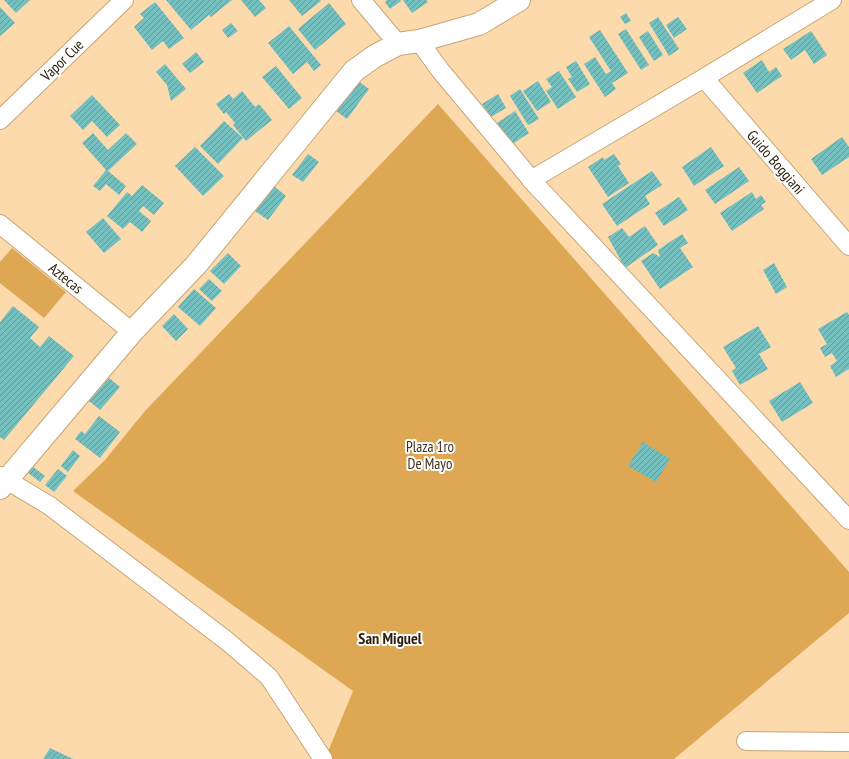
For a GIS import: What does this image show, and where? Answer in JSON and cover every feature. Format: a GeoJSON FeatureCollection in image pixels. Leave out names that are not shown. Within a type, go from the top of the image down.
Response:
{"type":"FeatureCollection","features":[{"type":"Feature","properties":{"kind":"main road"},"geometry":{"type":"LineString","coordinates":[[2,481],[132,332],[196,265],[354,71],[375,56],[398,44],[419,41],[479,24],[519,0]]}},
{"type":"Feature","properties":{"kind":"street"},"geometry":{"type":"LineString","coordinates":[[361,0],[398,44]]}},
{"type":"Feature","properties":{"kind":"street"},"geometry":{"type":"LineString","coordinates":[[531,180],[704,78],[832,0]]}},
{"type":"Feature","properties":{"kind":"street","name":"Vapor Cue"},"geometry":{"type":"LineString","coordinates":[[0,120],[116,2]]}},
{"type":"Feature","properties":{"kind":"street"},"geometry":{"type":"LineString","coordinates":[[419,41],[440,70],[531,180],[849,520]]}},
{"type":"Feature","properties":{"kind":"street","name":"Guido Boggiani"},"geometry":{"type":"LineString","coordinates":[[704,78],[849,246]]}},
{"type":"Feature","properties":{"kind":"street","name":"Aztecas"},"geometry":{"type":"LineString","coordinates":[[0,224],[132,332]]}},
{"type":"Feature","properties":{"kind":"street"},"geometry":{"type":"LineString","coordinates":[[2,481],[50,506],[227,641],[269,677],[318,756]]}},
{"type":"Feature","properties":{"kind":"street"},"geometry":{"type":"LineString","coordinates":[[746,741],[849,742]]}},
{"type":"Feature","properties":{"kind":"green space","name":"Plaza 1ro De Mayo"},"geometry":{"type":"Polygon","coordinates":[[[438,104],[849,572],[849,613],[674,759],[325,759],[353,691],[73,491],[105,460],[145,411],[438,104]]]}},
{"type":"Feature","properties":{"kind":"green space"},"geometry":{"type":"Polygon","coordinates":[[[12,248],[66,292],[44,318],[0,283],[0,262],[12,248]]]}},
{"type":"Feature","properties":{"kind":"building"},"geometry":{"type":"Polygon","coordinates":[[[4,0],[30,0],[16,13],[4,0]]]}},
{"type":"Feature","properties":{"kind":"building"},"geometry":{"type":"Polygon","coordinates":[[[166,0],[232,0],[211,17],[209,15],[191,30],[166,0]]]}},
{"type":"Feature","properties":{"kind":"building"},"geometry":{"type":"Polygon","coordinates":[[[241,0],[259,0],[266,8],[255,17],[241,0]]]}},
{"type":"Feature","properties":{"kind":"building"},"geometry":{"type":"Polygon","coordinates":[[[289,0],[320,0],[321,1],[302,16],[289,0]]]}},
{"type":"Feature","properties":{"kind":"building"},"geometry":{"type":"Polygon","coordinates":[[[387,0],[401,1],[390,9],[385,2],[387,0]]]}},
{"type":"Feature","properties":{"kind":"building"},"geometry":{"type":"Polygon","coordinates":[[[403,0],[426,0],[428,2],[412,13],[403,0]]]}},
{"type":"Feature","properties":{"kind":"building"},"geometry":{"type":"Polygon","coordinates":[[[155,2],[184,38],[169,49],[163,41],[152,50],[134,27],[144,18],[140,14],[155,2]]]}},
{"type":"Feature","properties":{"kind":"building"},"geometry":{"type":"Polygon","coordinates":[[[329,3],[346,24],[315,50],[298,29],[329,3]]]}},
{"type":"Feature","properties":{"kind":"building"},"geometry":{"type":"Polygon","coordinates":[[[0,7],[15,23],[0,36],[0,7]]]}},
{"type":"Feature","properties":{"kind":"building"},"geometry":{"type":"Polygon","coordinates":[[[626,13],[631,21],[625,24],[620,17],[626,13]]]}},
{"type":"Feature","properties":{"kind":"building"},"geometry":{"type":"Polygon","coordinates":[[[658,17],[679,49],[669,56],[649,23],[658,17]]]}},
{"type":"Feature","properties":{"kind":"building"},"geometry":{"type":"Polygon","coordinates":[[[678,17],[687,29],[674,38],[666,25],[678,17]]]}},
{"type":"Feature","properties":{"kind":"building"},"geometry":{"type":"Polygon","coordinates":[[[231,23],[238,31],[228,38],[222,30],[231,23]]]}},
{"type":"Feature","properties":{"kind":"building"},"geometry":{"type":"Polygon","coordinates":[[[289,26],[321,65],[314,71],[307,62],[293,74],[268,43],[289,26]]]}},
{"type":"Feature","properties":{"kind":"building"},"geometry":{"type":"Polygon","coordinates":[[[626,29],[649,65],[641,70],[618,34],[626,29]]]}},
{"type":"Feature","properties":{"kind":"building"},"geometry":{"type":"Polygon","coordinates":[[[600,30],[628,73],[612,83],[616,89],[605,97],[584,64],[595,57],[606,74],[611,71],[589,37],[600,30]]]}},
{"type":"Feature","properties":{"kind":"building"},"geometry":{"type":"Polygon","coordinates":[[[648,31],[663,55],[654,61],[639,37],[648,31]]]}},
{"type":"Feature","properties":{"kind":"building"},"geometry":{"type":"Polygon","coordinates":[[[811,31],[827,55],[814,64],[805,50],[791,60],[783,49],[811,31]]]}},
{"type":"Feature","properties":{"kind":"building"},"geometry":{"type":"Polygon","coordinates":[[[196,52],[204,62],[190,73],[182,64],[196,52]]]}},
{"type":"Feature","properties":{"kind":"building"},"geometry":{"type":"Polygon","coordinates":[[[762,60],[769,72],[776,67],[782,76],[757,93],[743,73],[762,60]]]}},
{"type":"Feature","properties":{"kind":"building"},"geometry":{"type":"Polygon","coordinates":[[[576,61],[590,84],[577,92],[568,79],[572,77],[566,67],[576,61]]]}},
{"type":"Feature","properties":{"kind":"building"},"geometry":{"type":"Polygon","coordinates":[[[165,64],[186,89],[171,101],[167,85],[156,72],[165,64]]]}},
{"type":"Feature","properties":{"kind":"building"},"geometry":{"type":"Polygon","coordinates":[[[276,66],[302,98],[289,109],[262,77],[276,66]]]}},
{"type":"Feature","properties":{"kind":"building"},"geometry":{"type":"Polygon","coordinates":[[[559,71],[576,97],[558,109],[546,91],[552,87],[546,79],[559,71]]]}},
{"type":"Feature","properties":{"kind":"building"},"geometry":{"type":"Polygon","coordinates":[[[354,78],[369,89],[347,119],[332,108],[354,78]]]}},
{"type":"Feature","properties":{"kind":"building"},"geometry":{"type":"Polygon","coordinates":[[[538,81],[551,102],[537,111],[523,91],[538,81]]]}},
{"type":"Feature","properties":{"kind":"building"},"geometry":{"type":"Polygon","coordinates":[[[520,89],[539,119],[528,125],[510,96],[520,89]]]}},
{"type":"Feature","properties":{"kind":"building"},"geometry":{"type":"Polygon","coordinates":[[[242,91],[255,107],[259,104],[272,120],[246,141],[233,125],[235,123],[226,112],[224,114],[216,104],[229,94],[233,99],[242,91]]]}},
{"type":"Feature","properties":{"kind":"building"},"geometry":{"type":"Polygon","coordinates":[[[498,94],[506,108],[491,117],[482,104],[498,94]]]}},
{"type":"Feature","properties":{"kind":"building"},"geometry":{"type":"Polygon","coordinates":[[[92,95],[120,125],[107,137],[92,121],[83,130],[70,116],[92,95]]]}},
{"type":"Feature","properties":{"kind":"building"},"geometry":{"type":"Polygon","coordinates":[[[515,111],[529,133],[511,145],[497,123],[515,111]]]}},
{"type":"Feature","properties":{"kind":"building"},"geometry":{"type":"Polygon","coordinates":[[[224,121],[243,138],[218,164],[200,146],[224,121]]]}},
{"type":"Feature","properties":{"kind":"building"},"geometry":{"type":"Polygon","coordinates":[[[93,133],[108,150],[126,133],[137,144],[108,171],[126,186],[119,195],[106,184],[100,191],[93,186],[106,170],[82,143],[93,133]]]}},
{"type":"Feature","properties":{"kind":"building"},"geometry":{"type":"Polygon","coordinates":[[[842,137],[849,147],[849,157],[822,175],[811,159],[842,137]]]}},
{"type":"Feature","properties":{"kind":"building"},"geometry":{"type":"Polygon","coordinates":[[[195,147],[224,176],[203,196],[175,166],[195,147]]]}},
{"type":"Feature","properties":{"kind":"building"},"geometry":{"type":"Polygon","coordinates":[[[711,147],[724,166],[694,186],[682,167],[711,147]]]}},
{"type":"Feature","properties":{"kind":"building"},"geometry":{"type":"Polygon","coordinates":[[[308,154],[319,162],[303,182],[292,175],[308,154]]]}},
{"type":"Feature","properties":{"kind":"building"},"geometry":{"type":"Polygon","coordinates":[[[614,154],[621,164],[618,166],[629,183],[608,197],[588,167],[603,157],[604,160],[614,154]]]}},
{"type":"Feature","properties":{"kind":"building"},"geometry":{"type":"Polygon","coordinates":[[[739,167],[749,181],[715,204],[705,190],[739,167]]]}},
{"type":"Feature","properties":{"kind":"building"},"geometry":{"type":"Polygon","coordinates":[[[652,171],[662,185],[645,196],[650,204],[617,226],[602,204],[652,171]]]}},
{"type":"Feature","properties":{"kind":"building"},"geometry":{"type":"Polygon","coordinates":[[[269,182],[286,196],[268,220],[255,211],[264,200],[258,196],[269,182]]]}},
{"type":"Feature","properties":{"kind":"building"},"geometry":{"type":"Polygon","coordinates":[[[142,185],[164,203],[154,215],[143,206],[139,211],[151,221],[142,232],[130,222],[123,229],[107,216],[127,192],[132,196],[142,185]]]}},
{"type":"Feature","properties":{"kind":"building"},"geometry":{"type":"Polygon","coordinates":[[[752,192],[756,199],[761,195],[766,202],[761,205],[764,209],[732,231],[720,213],[752,192]]]}},
{"type":"Feature","properties":{"kind":"building"},"geometry":{"type":"Polygon","coordinates":[[[679,197],[688,210],[664,226],[655,213],[679,197]]]}},
{"type":"Feature","properties":{"kind":"building"},"geometry":{"type":"Polygon","coordinates":[[[103,218],[121,239],[104,253],[86,232],[103,218]]]}},
{"type":"Feature","properties":{"kind":"building"},"geometry":{"type":"Polygon","coordinates":[[[645,226],[658,245],[625,268],[608,237],[622,228],[629,237],[645,226]]]}},
{"type":"Feature","properties":{"kind":"building"},"geometry":{"type":"Polygon","coordinates":[[[682,234],[688,243],[680,248],[693,267],[660,289],[641,261],[653,253],[660,257],[658,250],[682,234]]]}},
{"type":"Feature","properties":{"kind":"building"},"geometry":{"type":"Polygon","coordinates":[[[228,253],[241,266],[224,284],[210,271],[228,253]]]}},
{"type":"Feature","properties":{"kind":"building"},"geometry":{"type":"Polygon","coordinates":[[[774,263],[787,287],[776,294],[763,270],[774,263]]]}},
{"type":"Feature","properties":{"kind":"building"},"geometry":{"type":"Polygon","coordinates":[[[209,279],[222,291],[212,301],[199,289],[209,279]]]}},
{"type":"Feature","properties":{"kind":"building"},"geometry":{"type":"Polygon","coordinates":[[[194,289],[216,308],[200,326],[178,307],[194,289]]]}},
{"type":"Feature","properties":{"kind":"building"},"geometry":{"type":"Polygon","coordinates":[[[13,306],[39,327],[30,338],[40,347],[49,336],[74,356],[4,440],[0,437],[0,322],[13,306]]]}},
{"type":"Feature","properties":{"kind":"building"},"geometry":{"type":"Polygon","coordinates":[[[847,312],[849,315],[849,369],[836,377],[830,366],[837,361],[832,353],[825,357],[820,348],[827,344],[818,329],[847,312]]]}},
{"type":"Feature","properties":{"kind":"building"},"geometry":{"type":"Polygon","coordinates":[[[174,314],[188,329],[176,341],[162,326],[174,314]]]}},
{"type":"Feature","properties":{"kind":"building"},"geometry":{"type":"Polygon","coordinates":[[[758,326],[771,347],[759,354],[768,369],[740,385],[732,371],[736,368],[723,347],[758,326]]]}},
{"type":"Feature","properties":{"kind":"building"},"geometry":{"type":"Polygon","coordinates":[[[109,378],[120,387],[100,410],[89,401],[109,378]]]}},
{"type":"Feature","properties":{"kind":"building"},"geometry":{"type":"Polygon","coordinates":[[[800,382],[813,403],[782,422],[769,401],[800,382]]]}},
{"type":"Feature","properties":{"kind":"building"},"geometry":{"type":"Polygon","coordinates":[[[99,416],[120,432],[100,458],[75,439],[81,431],[85,434],[99,416]]]}},
{"type":"Feature","properties":{"kind":"building"},"geometry":{"type":"Polygon","coordinates":[[[643,442],[670,459],[656,482],[628,466],[643,442]]]}},
{"type":"Feature","properties":{"kind":"building"},"geometry":{"type":"Polygon","coordinates":[[[73,450],[80,456],[68,472],[61,466],[73,450]]]}},
{"type":"Feature","properties":{"kind":"building"},"geometry":{"type":"Polygon","coordinates":[[[32,466],[45,476],[40,482],[27,472],[32,466]]]}},
{"type":"Feature","properties":{"kind":"building"},"geometry":{"type":"Polygon","coordinates":[[[58,469],[67,476],[54,492],[45,485],[58,469]]]}},
{"type":"Feature","properties":{"kind":"building"},"geometry":{"type":"Polygon","coordinates":[[[50,748],[73,759],[43,759],[50,748]]]}},
{"type":"Feature","properties":{"kind":"district","name":"San Miguel"},"geometry":{"type":"Point","coordinates":[390,638]}}]}
